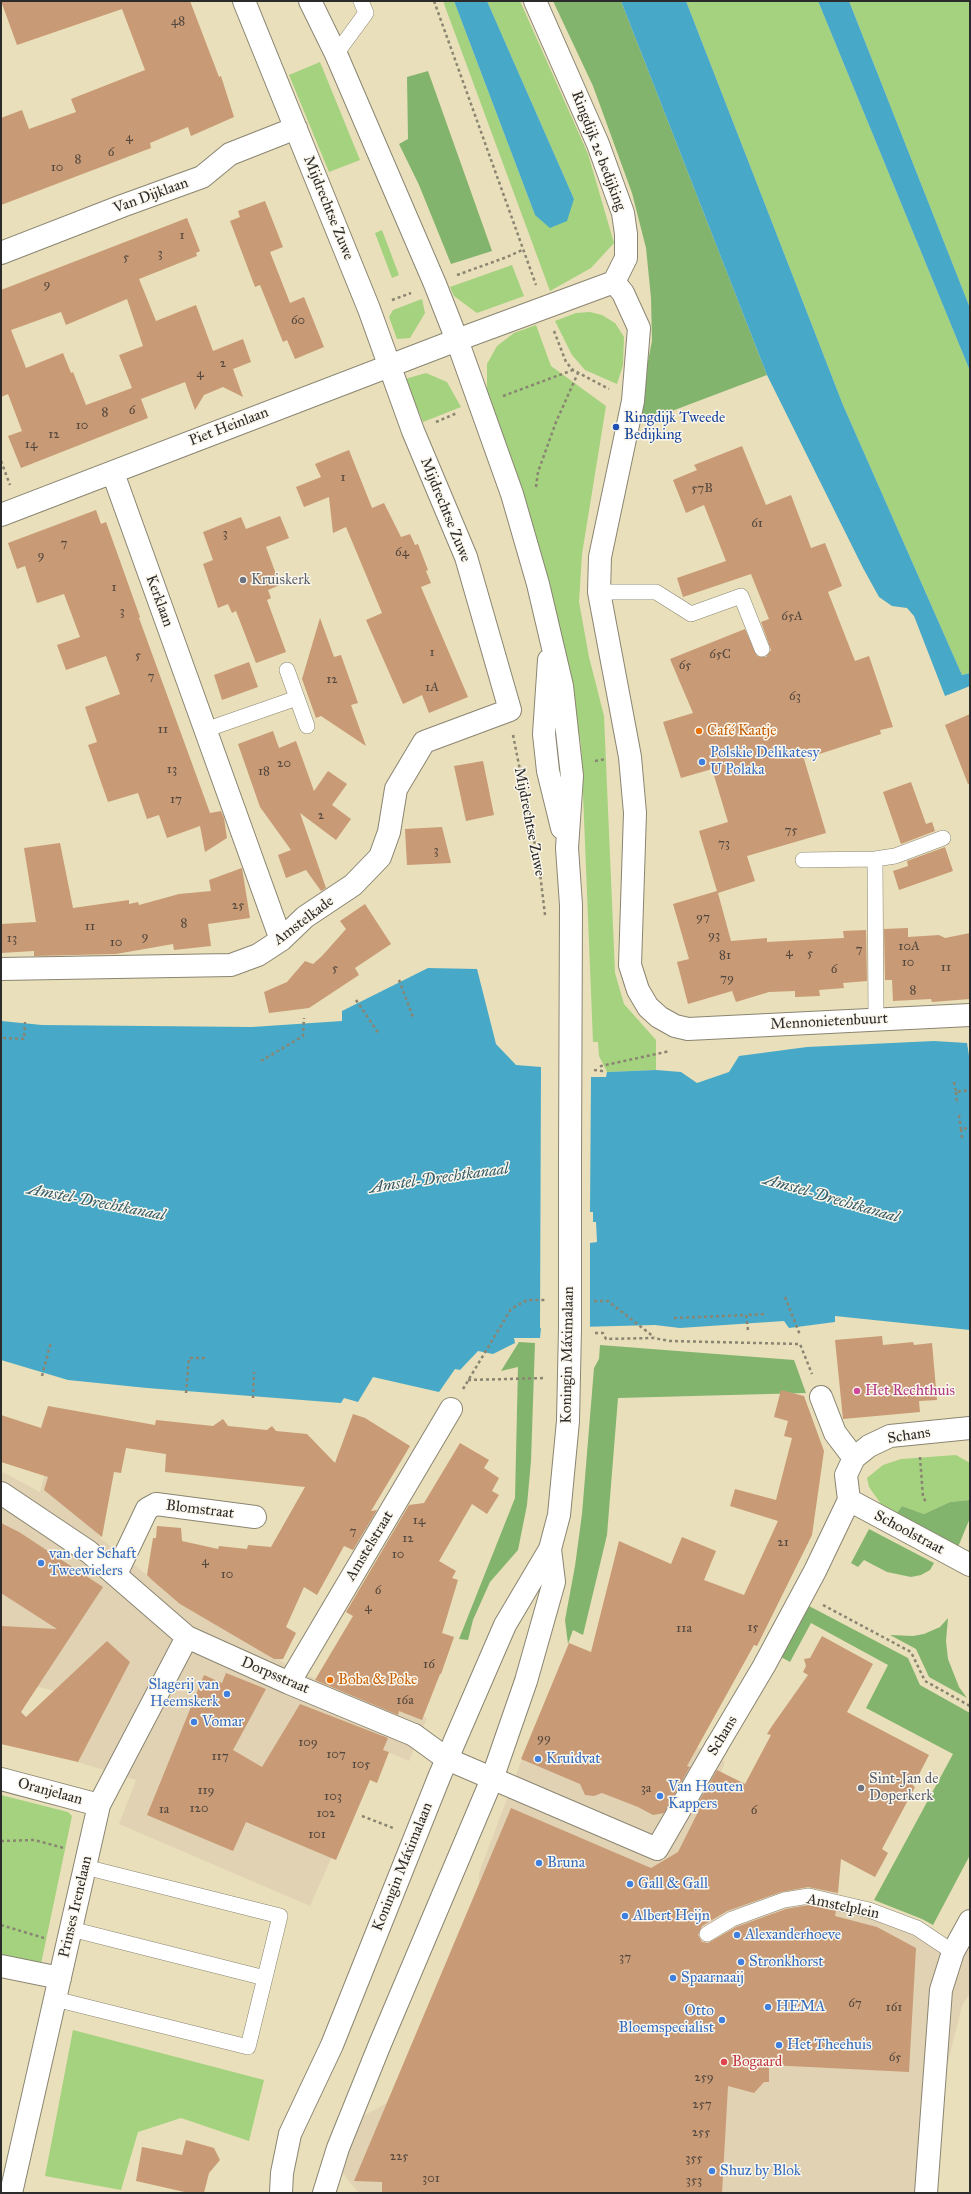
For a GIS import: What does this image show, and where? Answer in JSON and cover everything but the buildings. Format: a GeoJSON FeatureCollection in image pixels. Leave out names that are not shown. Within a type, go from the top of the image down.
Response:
{"type":"FeatureCollection","features":[{"type":"Feature","properties":{"kind":"street","name":"Mijdrechtse Zuwe"},"geometry":{"type":"LineString","coordinates":[[244,1],[369,309],[413,431],[466,557],[510,710]]}},
{"type":"Feature","properties":{"kind":"street","name":"Mijdrechtse Zuwe"},"geometry":{"type":"LineString","coordinates":[[310,1],[336,54],[435,284],[457,340],[512,494],[538,584],[562,686],[572,776],[567,848],[571,905],[570,1160]]}},
{"type":"Feature","properties":{"kind":"street","name":"Ringdijk 2e bedijking"},"geometry":{"type":"LineString","coordinates":[[535,1],[598,144],[623,212],[626,234],[626,258],[614,282]]}},
{"type":"Feature","properties":{"kind":"street","name":"Van Dijklaan"},"geometry":{"type":"LineString","coordinates":[[1,253],[202,177],[230,154],[296,128]]}},
{"type":"Feature","properties":{"kind":"street"},"geometry":{"type":"LineString","coordinates":[[457,340],[614,282],[623,293],[639,328],[633,401],[600,557],[599,592]]}},
{"type":"Feature","properties":{"kind":"street","name":"Piet Heinlaan"},"geometry":{"type":"LineString","coordinates":[[1,515],[457,340]]}},
{"type":"Feature","properties":{"kind":"street","name":"Kerklaan"},"geometry":{"type":"LineString","coordinates":[[113,472],[281,940]]}},
{"type":"Feature","properties":{"kind":"street","name":"Mennonietenbuurt"},"geometry":{"type":"LineString","coordinates":[[599,592],[630,757],[635,813],[630,965],[638,990],[648,1008],[666,1022],[688,1029],[970,1015]]}},
{"type":"Feature","properties":{"kind":"street","name":"Amstelkade"},"geometry":{"type":"LineString","coordinates":[[1,969],[231,965],[258,955],[281,940],[305,917],[353,885],[380,857],[389,832],[396,790],[424,742],[510,710]]}},
{"type":"Feature","properties":{"kind":"street","name":"Koningin Máximalaan"},"geometry":{"type":"LineString","coordinates":[[281,2193],[282,2173],[290,2134],[332,2045],[447,1759],[505,1625],[550,1549],[559,1515],[568,1421],[570,1328],[570,1160]]}},
{"type":"Feature","properties":{"kind":"street"},"geometry":{"type":"LineString","coordinates":[[821,1397],[835,1433],[854,1458]]}},
{"type":"Feature","properties":{"kind":"street","name":"Amstelstraat"},"geometry":{"type":"LineString","coordinates":[[289,1683],[451,1409]]}},
{"type":"Feature","properties":{"kind":"street","name":"Schans"},"geometry":{"type":"LineString","coordinates":[[447,1759],[660,1855],[716,1747],[764,1666],[802,1595],[849,1500],[846,1475],[854,1458],[869,1446],[890,1436],[967,1428]]}},
{"type":"Feature","properties":{"kind":"street","name":"Dorpsstraat"},"geometry":{"type":"LineString","coordinates":[[1,1493],[68,1536],[116,1574],[187,1637],[289,1683],[414,1735],[447,1759]]}},
{"type":"Feature","properties":{"kind":"street","name":"Schoolstraat"},"geometry":{"type":"LineString","coordinates":[[849,1500],[970,1565]]}},
{"type":"Feature","properties":{"kind":"street","name":"Blomstraat"},"geometry":{"type":"LineString","coordinates":[[116,1574],[147,1509],[156,1504],[255,1517]]}},
{"type":"Feature","properties":{"kind":"street","name":"Koningin Máximalaan"},"geometry":{"type":"LineString","coordinates":[[324,2193],[338,2148],[380,2044],[492,1779],[526,1681],[554,1582],[550,1549]]}},
{"type":"Feature","properties":{"kind":"street","name":"Prinses Irenelaan"},"geometry":{"type":"LineString","coordinates":[[12,2193],[99,1805],[187,1637]]}},
{"type":"Feature","properties":{"kind":"street","name":"Oranjelaan"},"geometry":{"type":"LineString","coordinates":[[1,1780],[99,1805]]}},
{"type":"Feature","properties":{"kind":"street"},"geometry":{"type":"LineString","coordinates":[[926,2193],[941,1990],[953,1952],[970,1921]]}},
{"type":"Feature","properties":{"kind":"street"},"geometry":{"type":"LineString","coordinates":[[1,1966],[60,1978]]}},
{"type":"Feature","properties":{"kind":"lane"},"geometry":{"type":"LineString","coordinates":[[336,54],[366,12],[361,1]]}},
{"type":"Feature","properties":{"kind":"lane"},"geometry":{"type":"LineString","coordinates":[[599,592],[656,592],[691,614],[741,596],[762,649]]}},
{"type":"Feature","properties":{"kind":"lane"},"geometry":{"type":"LineString","coordinates":[[287,670],[307,726]]}},
{"type":"Feature","properties":{"kind":"lane"},"geometry":{"type":"LineString","coordinates":[[205,730],[296,698]]}},
{"type":"Feature","properties":{"kind":"lane"},"geometry":{"type":"LineString","coordinates":[[803,860],[875,859],[895,856],[943,838]]}},
{"type":"Feature","properties":{"kind":"lane"},"geometry":{"type":"LineString","coordinates":[[875,859],[876,1019]]}},
{"type":"Feature","properties":{"kind":"lane"},"geometry":{"type":"LineString","coordinates":[[55,1999],[248,2047],[280,1916],[86,1861]]}},
{"type":"Feature","properties":{"kind":"lane","name":"Amstelplein"},"geometry":{"type":"LineString","coordinates":[[707,1934],[739,1916],[784,1900],[809,1896],[869,1910],[917,1928],[953,1952]]}},
{"type":"Feature","properties":{"kind":"lane"},"geometry":{"type":"LineString","coordinates":[[69,1936],[265,1978]]}},
{"type":"Feature","properties":{"kind":"path"},"geometry":{"type":"LineString","coordinates":[[434,1],[512,215],[522,250]]}},
{"type":"Feature","properties":{"kind":"path"},"geometry":{"type":"LineString","coordinates":[[556,422],[578,373],[633,401]]}},
{"type":"Feature","properties":{"kind":"path","name":"Mijdrechtse Zuwe"},"geometry":{"type":"LineString","coordinates":[[510,710],[538,865],[545,923]]}},
{"type":"Feature","properties":{"kind":"path"},"geometry":{"type":"LineString","coordinates":[[399,980],[413,1018]]}},
{"type":"Feature","properties":{"kind":"path"},"geometry":{"type":"LineString","coordinates":[[356,1000],[379,1034]]}},
{"type":"Feature","properties":{"kind":"path"},"geometry":{"type":"LineString","coordinates":[[261,1061],[303,1036],[304,1018]]}},
{"type":"Feature","properties":{"kind":"path"},"geometry":{"type":"LineString","coordinates":[[3,1038],[24,1039],[25,1022]]}},
{"type":"Feature","properties":{"kind":"path"},"geometry":{"type":"LineString","coordinates":[[594,1066],[594,1071],[602,1071],[601,1066],[675,1050]]}},
{"type":"Feature","properties":{"kind":"path"},"geometry":{"type":"LineString","coordinates":[[954,1082],[957,1104]]}},
{"type":"Feature","properties":{"kind":"path"},"geometry":{"type":"LineString","coordinates":[[956,1092],[970,1090]]}},
{"type":"Feature","properties":{"kind":"path"},"geometry":{"type":"LineString","coordinates":[[960,1115],[962,1138]]}},
{"type":"Feature","properties":{"kind":"path"},"geometry":{"type":"LineString","coordinates":[[961,1129],[970,1128]]}},
{"type":"Feature","properties":{"kind":"path"},"geometry":{"type":"LineString","coordinates":[[785,1297],[800,1335]]}},
{"type":"Feature","properties":{"kind":"path"},"geometry":{"type":"LineString","coordinates":[[746,1314],[748,1330]]}},
{"type":"Feature","properties":{"kind":"path"},"geometry":{"type":"LineString","coordinates":[[674,1318],[767,1314]]}},
{"type":"Feature","properties":{"kind":"path"},"geometry":{"type":"LineString","coordinates":[[595,1338],[595,1332],[603,1333],[606,1339],[654,1338],[670,1341],[800,1344],[821,1397]]}},
{"type":"Feature","properties":{"kind":"path"},"geometry":{"type":"LineString","coordinates":[[42,1376],[51,1342]]}},
{"type":"Feature","properties":{"kind":"path"},"geometry":{"type":"LineString","coordinates":[[451,1409],[484,1354]]}},
{"type":"Feature","properties":{"kind":"path"},"geometry":{"type":"LineString","coordinates":[[186,1393],[189,1358],[205,1358]]}},
{"type":"Feature","properties":{"kind":"path"},"geometry":{"type":"LineString","coordinates":[[253,1398],[254,1372]]}},
{"type":"Feature","properties":{"kind":"path"},"geometry":{"type":"LineString","coordinates":[[468,1380],[536,1377]]}},
{"type":"Feature","properties":{"kind":"path"},"geometry":{"type":"LineString","coordinates":[[917,1433],[923,1497],[926,1502]]}},
{"type":"Feature","properties":{"kind":"path"},"geometry":{"type":"LineString","coordinates":[[802,1595],[911,1652],[925,1681],[970,1706]]}},
{"type":"Feature","properties":{"kind":"path"},"geometry":{"type":"LineString","coordinates":[[362,1816],[415,1837]]}},
{"type":"Feature","properties":{"kind":"path"},"geometry":{"type":"LineString","coordinates":[[1,1841],[34,1840],[86,1861]]}},
{"type":"Feature","properties":{"kind":"path"},"geometry":{"type":"LineString","coordinates":[[1,1924],[30,1934],[69,1936]]}},
{"type":"Feature","properties":{"kind":"shaded area"},"geometry":{"type":"Polygon","coordinates":[[[52,1446],[112,1474],[100,1538],[147,1575],[265,1616],[296,1633],[280,1661],[316,1679],[427,1718],[409,1761],[381,1749],[379,1752],[310,1906],[119,1824],[136,1780],[78,1762],[107,1705],[1,1677],[1,1471],[40,1492],[52,1446]]]}},
{"type":"Feature","properties":{"kind":"shaded area"},"geometry":{"type":"Polygon","coordinates":[[[696,1746],[725,1762],[721,1772],[792,1809],[839,1875],[837,1903],[869,1910],[953,1952],[970,1921],[970,1993],[962,2006],[915,2193],[359,2193],[338,2168],[354,2121],[387,2103],[479,1889],[479,1873],[522,1759],[696,1746]]]}},
{"type":"Feature","properties":{"kind":"green space"},"geometry":{"type":"Polygon","coordinates":[[[443,1],[454,1],[535,215],[574,199],[487,1],[520,1],[588,154],[614,243],[591,268],[550,291],[443,1]]]}},
{"type":"Feature","properties":{"kind":"green space"},"geometry":{"type":"Polygon","coordinates":[[[553,1],[621,1],[767,375],[635,425],[652,341],[651,298],[646,248],[632,193],[593,86],[553,1]]]}},
{"type":"Feature","properties":{"kind":"green space"},"geometry":{"type":"Polygon","coordinates":[[[686,1],[818,1],[970,371],[970,673],[962,675],[843,405],[686,1]]]}},
{"type":"Feature","properties":{"kind":"green space"},"geometry":{"type":"Polygon","coordinates":[[[849,1],[970,1],[970,308],[849,1]]]}},
{"type":"Feature","properties":{"kind":"green space"},"geometry":{"type":"Polygon","coordinates":[[[320,62],[360,160],[329,172],[289,75],[320,62]]]}},
{"type":"Feature","properties":{"kind":"green space"},"geometry":{"type":"Polygon","coordinates":[[[428,71],[492,251],[451,264],[419,185],[399,144],[408,139],[407,77],[428,71]]]}},
{"type":"Feature","properties":{"kind":"green space"},"geometry":{"type":"Polygon","coordinates":[[[382,230],[399,275],[392,278],[375,233],[382,230]]]}},
{"type":"Feature","properties":{"kind":"green space"},"geometry":{"type":"Polygon","coordinates":[[[512,265],[524,296],[477,313],[454,296],[450,287],[512,265]]]}},
{"type":"Feature","properties":{"kind":"green space"},"geometry":{"type":"Polygon","coordinates":[[[422,299],[425,313],[410,338],[397,339],[389,317],[393,310],[422,299]]]}},
{"type":"Feature","properties":{"kind":"green space"},"geometry":{"type":"Polygon","coordinates":[[[590,312],[602,315],[615,323],[624,337],[623,365],[617,384],[585,370],[572,355],[555,321],[576,313],[590,312]]]}},
{"type":"Feature","properties":{"kind":"green space"},"geometry":{"type":"Polygon","coordinates":[[[536,325],[551,366],[606,406],[582,554],[579,602],[589,657],[604,716],[615,973],[624,1004],[656,1040],[656,1070],[607,1072],[599,1056],[598,1042],[593,1042],[581,744],[535,533],[487,394],[487,364],[497,346],[514,333],[536,325]]]}},
{"type":"Feature","properties":{"kind":"green space"},"geometry":{"type":"Polygon","coordinates":[[[426,373],[447,382],[461,407],[423,422],[405,379],[426,373]]]}},
{"type":"Feature","properties":{"kind":"green space"},"geometry":{"type":"Polygon","coordinates":[[[519,1342],[535,1343],[531,1461],[527,1505],[518,1550],[490,1582],[473,1620],[468,1640],[459,1639],[515,1498],[518,1367],[501,1371],[519,1342]]]}},
{"type":"Feature","properties":{"kind":"green space"},"geometry":{"type":"Polygon","coordinates":[[[600,1345],[794,1360],[806,1393],[618,1398],[607,1535],[583,1635],[573,1630],[568,1644],[565,1620],[575,1566],[582,1514],[594,1368],[599,1359],[600,1345]]]}},
{"type":"Feature","properties":{"kind":"green space"},"geometry":{"type":"Polygon","coordinates":[[[956,1455],[970,1463],[970,1500],[950,1502],[924,1514],[902,1506],[897,1513],[881,1504],[869,1487],[867,1478],[883,1465],[901,1459],[956,1455]]]}},
{"type":"Feature","properties":{"kind":"green space"},"geometry":{"type":"Polygon","coordinates":[[[970,1500],[970,1518],[958,1547],[897,1513],[902,1506],[924,1514],[950,1502],[970,1500]]]}},
{"type":"Feature","properties":{"kind":"green space"},"geometry":{"type":"Polygon","coordinates":[[[869,1529],[934,1563],[930,1570],[921,1575],[911,1577],[887,1572],[864,1560],[858,1567],[851,1563],[869,1529]]]}},
{"type":"Feature","properties":{"kind":"green space"},"geometry":{"type":"Polygon","coordinates":[[[809,1606],[908,1658],[920,1685],[970,1713],[970,1855],[933,1925],[922,1919],[874,1900],[953,1754],[866,1708],[888,1665],[811,1623],[790,1662],[781,1657],[809,1606]]]}},
{"type":"Feature","properties":{"kind":"green space"},"geometry":{"type":"Polygon","coordinates":[[[948,1618],[946,1641],[948,1659],[959,1687],[967,1698],[929,1677],[916,1649],[890,1635],[913,1636],[924,1634],[940,1627],[948,1618]]]}},
{"type":"Feature","properties":{"kind":"green space"},"geometry":{"type":"Polygon","coordinates":[[[1,1795],[68,1812],[72,1816],[41,1964],[1,1957],[1,1795]]]}},
{"type":"Feature","properties":{"kind":"green space"},"geometry":{"type":"Polygon","coordinates":[[[73,2030],[264,2080],[249,2141],[181,2118],[138,2132],[121,2190],[45,2176],[73,2030]]]}},
{"type":"Feature","properties":{"kind":"water"},"geometry":{"type":"Polygon","coordinates":[[[454,1],[487,1],[574,199],[567,221],[550,228],[535,215],[454,1]]]}},
{"type":"Feature","properties":{"kind":"water"},"geometry":{"type":"Polygon","coordinates":[[[621,1],[686,1],[843,405],[962,675],[970,673],[970,686],[945,696],[914,616],[907,608],[892,606],[879,597],[863,568],[767,375],[621,1]]]}},
{"type":"Feature","properties":{"kind":"water"},"geometry":{"type":"Polygon","coordinates":[[[818,1],[849,1],[970,308],[970,371],[818,1]]]}},
{"type":"Feature","properties":{"kind":"water","name":"Amstel-Drechtkanaal"},"geometry":{"type":"Polygon","coordinates":[[[428,968],[477,969],[496,1044],[516,1065],[541,1067],[541,1077],[606,1077],[607,1072],[656,1070],[681,1072],[697,1083],[729,1072],[739,1056],[807,1047],[934,1041],[967,1043],[970,1062],[970,1330],[835,1316],[835,1322],[789,1328],[784,1321],[680,1328],[655,1325],[541,1328],[540,1338],[514,1338],[515,1343],[493,1354],[478,1351],[460,1370],[455,1369],[439,1392],[373,1377],[358,1402],[344,1398],[341,1403],[147,1388],[68,1380],[1,1360],[1,1021],[42,1025],[252,1027],[342,1021],[342,1011],[428,968]]]}},
{"type":"Feature","properties":{"kind":"pier"},"geometry":{"type":"Polygon","coordinates":[[[541,1065],[543,1066],[543,1075],[591,1075],[590,1212],[593,1212],[593,1222],[596,1222],[597,1242],[590,1243],[590,1328],[548,1330],[540,1328],[541,1065]]]}},
{"type":"Feature","properties":{"kind":"place","name":"Ringdijk Tweede Bedijking"},"geometry":{"type":"Point","coordinates":[616,427]}},
{"type":"Feature","properties":{"kind":"place","name":"Kruiskerk"},"geometry":{"type":"Point","coordinates":[243,580]}},
{"type":"Feature","properties":{"kind":"place","name":"Café Kaatje"},"geometry":{"type":"Point","coordinates":[699,731]}},
{"type":"Feature","properties":{"kind":"place","name":"Polskie Delikatesy U Polaka"},"geometry":{"type":"Point","coordinates":[702,762]}},
{"type":"Feature","properties":{"kind":"place","name":"Het Rechthuis"},"geometry":{"type":"Point","coordinates":[857,1391]}},
{"type":"Feature","properties":{"kind":"place","name":"van der Schaft Tweewielers"},"geometry":{"type":"Point","coordinates":[41,1563]}},
{"type":"Feature","properties":{"kind":"place","name":"Boba & Poke"},"geometry":{"type":"Point","coordinates":[330,1680]}},
{"type":"Feature","properties":{"kind":"place","name":"Slagerij van Heemskerk"},"geometry":{"type":"Point","coordinates":[227,1694]}},
{"type":"Feature","properties":{"kind":"place","name":"Vomar"},"geometry":{"type":"Point","coordinates":[194,1722]}},
{"type":"Feature","properties":{"kind":"place","name":"Kruidvat"},"geometry":{"type":"Point","coordinates":[538,1759]}},
{"type":"Feature","properties":{"kind":"place","name":"Sint-Jan de Doperkerk"},"geometry":{"type":"Point","coordinates":[861,1788]}},
{"type":"Feature","properties":{"kind":"place","name":"Van Houten Kappers"},"geometry":{"type":"Point","coordinates":[660,1796]}},
{"type":"Feature","properties":{"kind":"place","name":"Bruna"},"geometry":{"type":"Point","coordinates":[539,1863]}},
{"type":"Feature","properties":{"kind":"place","name":"Gall & Gall"},"geometry":{"type":"Point","coordinates":[630,1884]}},
{"type":"Feature","properties":{"kind":"place","name":"Albert Heijn"},"geometry":{"type":"Point","coordinates":[625,1916]}},
{"type":"Feature","properties":{"kind":"place","name":"Alexanderhoeve"},"geometry":{"type":"Point","coordinates":[737,1935]}},
{"type":"Feature","properties":{"kind":"place","name":"Stronkhorst"},"geometry":{"type":"Point","coordinates":[741,1962]}},
{"type":"Feature","properties":{"kind":"place","name":"Spaarnaaij"},"geometry":{"type":"Point","coordinates":[673,1978]}},
{"type":"Feature","properties":{"kind":"place","name":"HEMA"},"geometry":{"type":"Point","coordinates":[768,2007]}},
{"type":"Feature","properties":{"kind":"place","name":"Otto Bloemspecialist"},"geometry":{"type":"Point","coordinates":[722,2020]}},
{"type":"Feature","properties":{"kind":"place","name":"Het Theehuis"},"geometry":{"type":"Point","coordinates":[779,2045]}},
{"type":"Feature","properties":{"kind":"place","name":"Bogaard"},"geometry":{"type":"Point","coordinates":[724,2062]}},
{"type":"Feature","properties":{"kind":"place","name":"Shuz by Blok"},"geometry":{"type":"Point","coordinates":[712,2171]}}]}
